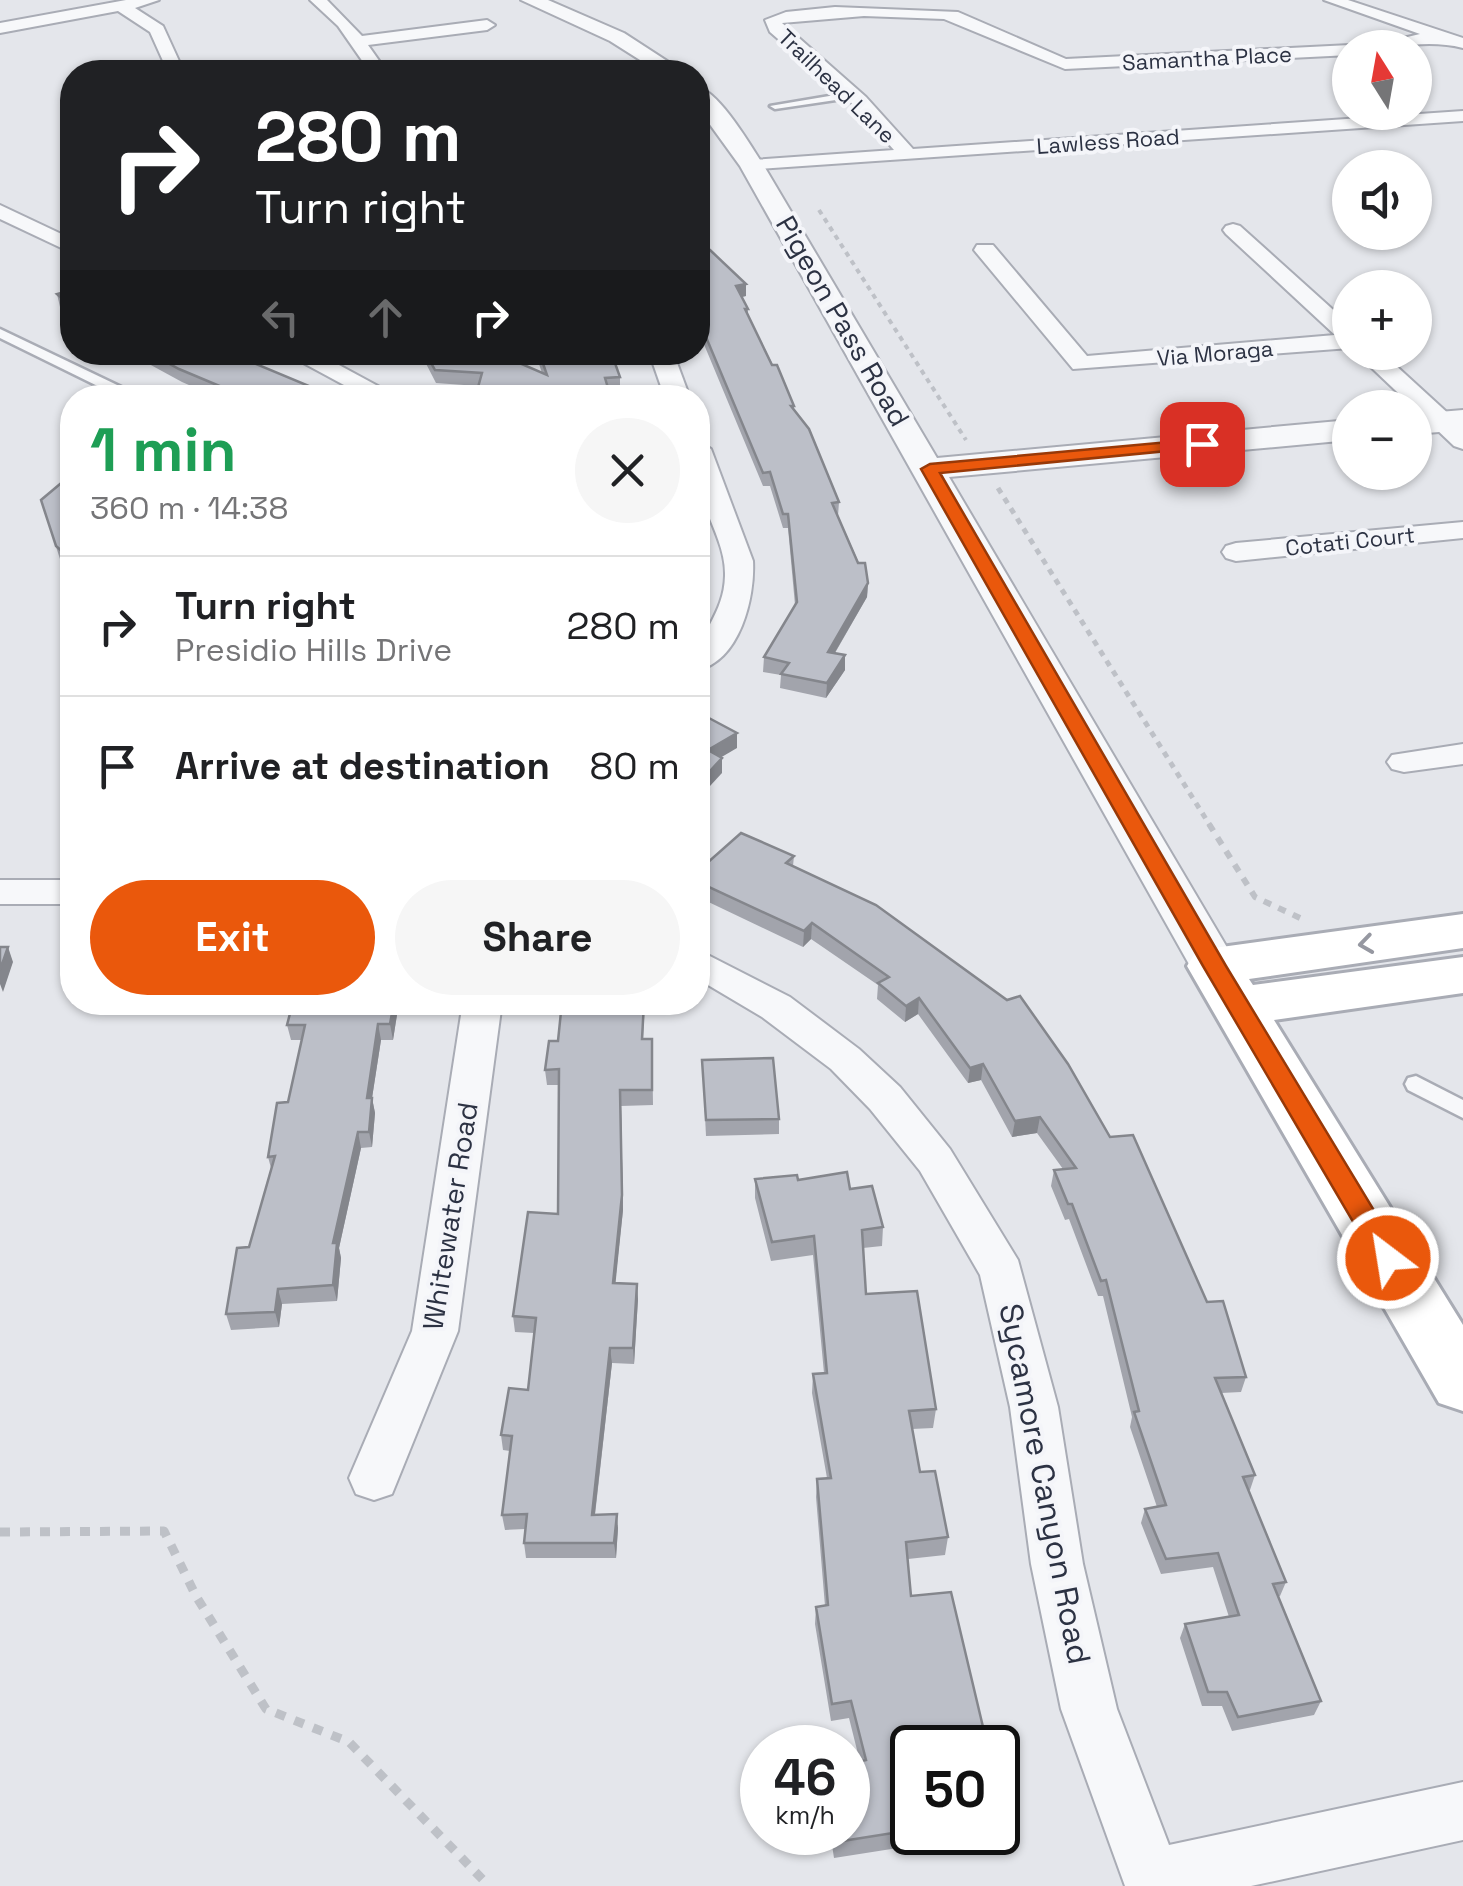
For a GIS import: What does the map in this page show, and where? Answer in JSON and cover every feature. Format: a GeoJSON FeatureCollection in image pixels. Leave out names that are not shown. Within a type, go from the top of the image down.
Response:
{"type":"FeatureCollection","features":[{"type":"Feature","properties":{"kind":"main road"},"geometry":{"type":"LineString","coordinates":[[1226,986],[1463,930]]}},
{"type":"Feature","properties":{"kind":"main road"},"geometry":{"type":"LineString","coordinates":[[1226,986],[1463,976]]}},
{"type":"Feature","properties":{"kind":"main road","name":"Pigeon Pass Road"},"geometry":{"type":"LineString","coordinates":[[1226,986],[1463,1383]]}},
{"type":"Feature","properties":{"kind":"street"},"geometry":{"type":"LineString","coordinates":[[0,28],[151,0]]}},
{"type":"Feature","properties":{"kind":"street"},"geometry":{"type":"LineString","coordinates":[[318,0],[335,12],[369,60]]}},
{"type":"Feature","properties":{"kind":"street"},"geometry":{"type":"LineString","coordinates":[[531,0],[617,37],[654,60]]}},
{"type":"Feature","properties":{"kind":"street"},"geometry":{"type":"LineString","coordinates":[[1332,0],[1463,43]]}},
{"type":"Feature","properties":{"kind":"street"},"geometry":{"type":"LineString","coordinates":[[123,7],[157,29],[171,60]]}},
{"type":"Feature","properties":{"kind":"street","name":"Trailhead Lane"},"geometry":{"type":"LineString","coordinates":[[908,155],[853,95],[776,28],[773,20],[945,14],[1064,64]]}},
{"type":"Feature","properties":{"kind":"street"},"geometry":{"type":"LineString","coordinates":[[356,42],[488,25]]}},
{"type":"Feature","properties":{"kind":"street"},"geometry":{"type":"LineString","coordinates":[[1432,37],[1441,35]]}},
{"type":"Feature","properties":{"kind":"street","name":"Samantha Place"},"geometry":{"type":"LineString","coordinates":[[1064,64],[1332,51]]}},
{"type":"Feature","properties":{"kind":"street","name":"Pigeon Pass Road"},"geometry":{"type":"LineString","coordinates":[[710,108],[752,166],[1226,986]]}},
{"type":"Feature","properties":{"kind":"street","name":"Lawless Road"},"geometry":{"type":"LineString","coordinates":[[752,166],[1463,116]]}},
{"type":"Feature","properties":{"kind":"street"},"geometry":{"type":"LineString","coordinates":[[0,211],[60,240]]}},
{"type":"Feature","properties":{"kind":"street"},"geometry":{"type":"LineString","coordinates":[[1233,230],[1332,322]]}},
{"type":"Feature","properties":{"kind":"street","name":"Via Moraga"},"geometry":{"type":"LineString","coordinates":[[985,250],[1081,364],[1332,341]]}},
{"type":"Feature","properties":{"kind":"street"},"geometry":{"type":"LineString","coordinates":[[321,365],[362,385]]}},
{"type":"Feature","properties":{"kind":"street"},"geometry":{"type":"LineString","coordinates":[[1386,370],[1446,426]]}},
{"type":"Feature","properties":{"kind":"street"},"geometry":{"type":"LineString","coordinates":[[930,469],[1332,432]]}},
{"type":"Feature","properties":{"kind":"street"},"geometry":{"type":"LineString","coordinates":[[710,480],[740,560],[741,575],[737,608],[710,646]]}},
{"type":"Feature","properties":{"kind":"street","name":"Cotati Court"},"geometry":{"type":"LineString","coordinates":[[1236,552],[1463,530]]}},
{"type":"Feature","properties":{"kind":"street"},"geometry":{"type":"LineString","coordinates":[[1404,762],[1463,754]]}},
{"type":"Feature","properties":{"kind":"street"},"geometry":{"type":"LineString","coordinates":[[0,892],[60,892]]}},
{"type":"Feature","properties":{"kind":"street","name":"Sycamore Canyon Road"},"geometry":{"type":"LineString","coordinates":[[710,970],[776,1007],[845,1059],[886,1098],[935,1160],[1002,1273],[1031,1390],[1057,1564],[1089,1709],[1154,1882]]}},
{"type":"Feature","properties":{"kind":"street","name":"Whitewater Road"},"geometry":{"type":"LineString","coordinates":[[374,1478],[435,1332],[482,1015]]}},
{"type":"Feature","properties":{"kind":"street"},"geometry":{"type":"LineString","coordinates":[[1154,1882],[1463,1811]]}},
{"type":"Feature","properties":{"kind":"lane"},"geometry":{"type":"LineString","coordinates":[[775,106],[853,95]]}},
{"type":"Feature","properties":{"kind":"lane"},"geometry":{"type":"LineString","coordinates":[[0,333],[60,362]]}},
{"type":"Feature","properties":{"kind":"lane"},"geometry":{"type":"LineString","coordinates":[[65,365],[106,385]]}},
{"type":"Feature","properties":{"kind":"lane"},"geometry":{"type":"LineString","coordinates":[[1416,1084],[1463,1110]]}},
{"type":"Feature","properties":{"kind":"path"},"geometry":{"type":"LineString","coordinates":[[819,210],[1255,897],[1302,919]]}},
{"type":"Feature","properties":{"kind":"path"},"geometry":{"type":"LineString","coordinates":[[0,1532],[164,1532],[196,1596],[266,1709],[349,1742],[489,1886]]}},
{"type":"Feature","properties":{"kind":"building"},"geometry":{"type":"Polygon","coordinates":[[[710,250],[746,284],[736,286],[745,309],[772,365],[777,365],[791,406],[809,429],[839,502],[832,503],[858,563],[865,563],[868,583],[828,652],[845,655],[827,683],[781,674],[789,663],[764,657],[797,602],[788,514],[783,514],[770,472],[763,473],[710,347],[710,250]]]}},
{"type":"Feature","properties":{"kind":"building"},"geometry":{"type":"Polygon","coordinates":[[[172,365],[258,365],[307,385],[217,385],[172,365]]]}},
{"type":"Feature","properties":{"kind":"building"},"geometry":{"type":"Polygon","coordinates":[[[432,365],[524,365],[547,375],[544,365],[616,365],[620,377],[605,378],[607,385],[479,385],[482,373],[435,370],[432,365]]]}},
{"type":"Feature","properties":{"kind":"building"},"geometry":{"type":"Polygon","coordinates":[[[60,484],[60,550],[56,546],[41,500],[60,484]]]}},
{"type":"Feature","properties":{"kind":"building"},"geometry":{"type":"Polygon","coordinates":[[[710,719],[737,733],[710,749],[710,719]]]}},
{"type":"Feature","properties":{"kind":"building"},"geometry":{"type":"Polygon","coordinates":[[[710,751],[722,758],[710,771],[710,751]]]}},
{"type":"Feature","properties":{"kind":"building"},"geometry":{"type":"Polygon","coordinates":[[[741,833],[794,856],[786,863],[876,905],[1007,1000],[1020,996],[1068,1064],[1110,1137],[1133,1135],[1207,1302],[1223,1301],[1246,1377],[1215,1378],[1255,1475],[1243,1477],[1286,1582],[1273,1584],[1321,1701],[1238,1717],[1227,1692],[1208,1692],[1185,1624],[1239,1615],[1218,1553],[1166,1559],[1145,1509],[1166,1505],[1134,1412],[1139,1411],[1106,1280],[1101,1281],[1072,1204],[1068,1204],[1054,1170],[1076,1168],[1040,1117],[1015,1121],[983,1064],[970,1068],[919,998],[906,1006],[878,983],[889,977],[812,923],[804,931],[710,888],[710,860],[741,833]]]}},
{"type":"Feature","properties":{"kind":"building"},"geometry":{"type":"Polygon","coordinates":[[[0,947],[8,947],[0,970],[0,947]]]}},
{"type":"Feature","properties":{"kind":"building"},"geometry":{"type":"Polygon","coordinates":[[[290,1015],[392,1015],[390,1024],[378,1024],[367,1098],[372,1098],[369,1132],[358,1132],[333,1243],[337,1243],[333,1285],[278,1289],[275,1312],[226,1314],[237,1248],[249,1247],[275,1156],[268,1157],[277,1103],[288,1102],[305,1025],[287,1025],[290,1015]]]}},
{"type":"Feature","properties":{"kind":"building"},"geometry":{"type":"Polygon","coordinates":[[[561,1015],[643,1015],[642,1039],[652,1039],[652,1090],[620,1090],[622,1195],[613,1283],[637,1284],[633,1348],[610,1348],[592,1515],[617,1514],[614,1543],[524,1543],[527,1514],[502,1515],[512,1436],[501,1435],[509,1388],[528,1390],[536,1318],[513,1316],[528,1212],[558,1214],[559,1069],[545,1070],[549,1041],[558,1041],[561,1015]]]}},
{"type":"Feature","properties":{"kind":"building"},"geometry":{"type":"Polygon","coordinates":[[[773,1058],[779,1119],[706,1120],[702,1060],[773,1058]]]}},
{"type":"Feature","properties":{"kind":"building"},"geometry":{"type":"Polygon","coordinates":[[[847,1172],[850,1189],[872,1186],[883,1227],[862,1230],[866,1294],[917,1291],[936,1409],[909,1411],[920,1472],[935,1471],[948,1537],[906,1542],[911,1596],[951,1592],[983,1725],[890,1725],[890,1833],[870,1837],[870,1725],[857,1725],[851,1701],[832,1704],[816,1607],[828,1605],[817,1479],[831,1478],[813,1374],[827,1373],[814,1236],[772,1242],[755,1179],[797,1175],[798,1180],[847,1172]]]}},
{"type":"Feature","properties":{"kind":"route"},"geometry":{"type":"LineString","coordinates":[[1202,444],[930,469],[1214,966],[1388,1258]]}}]}
